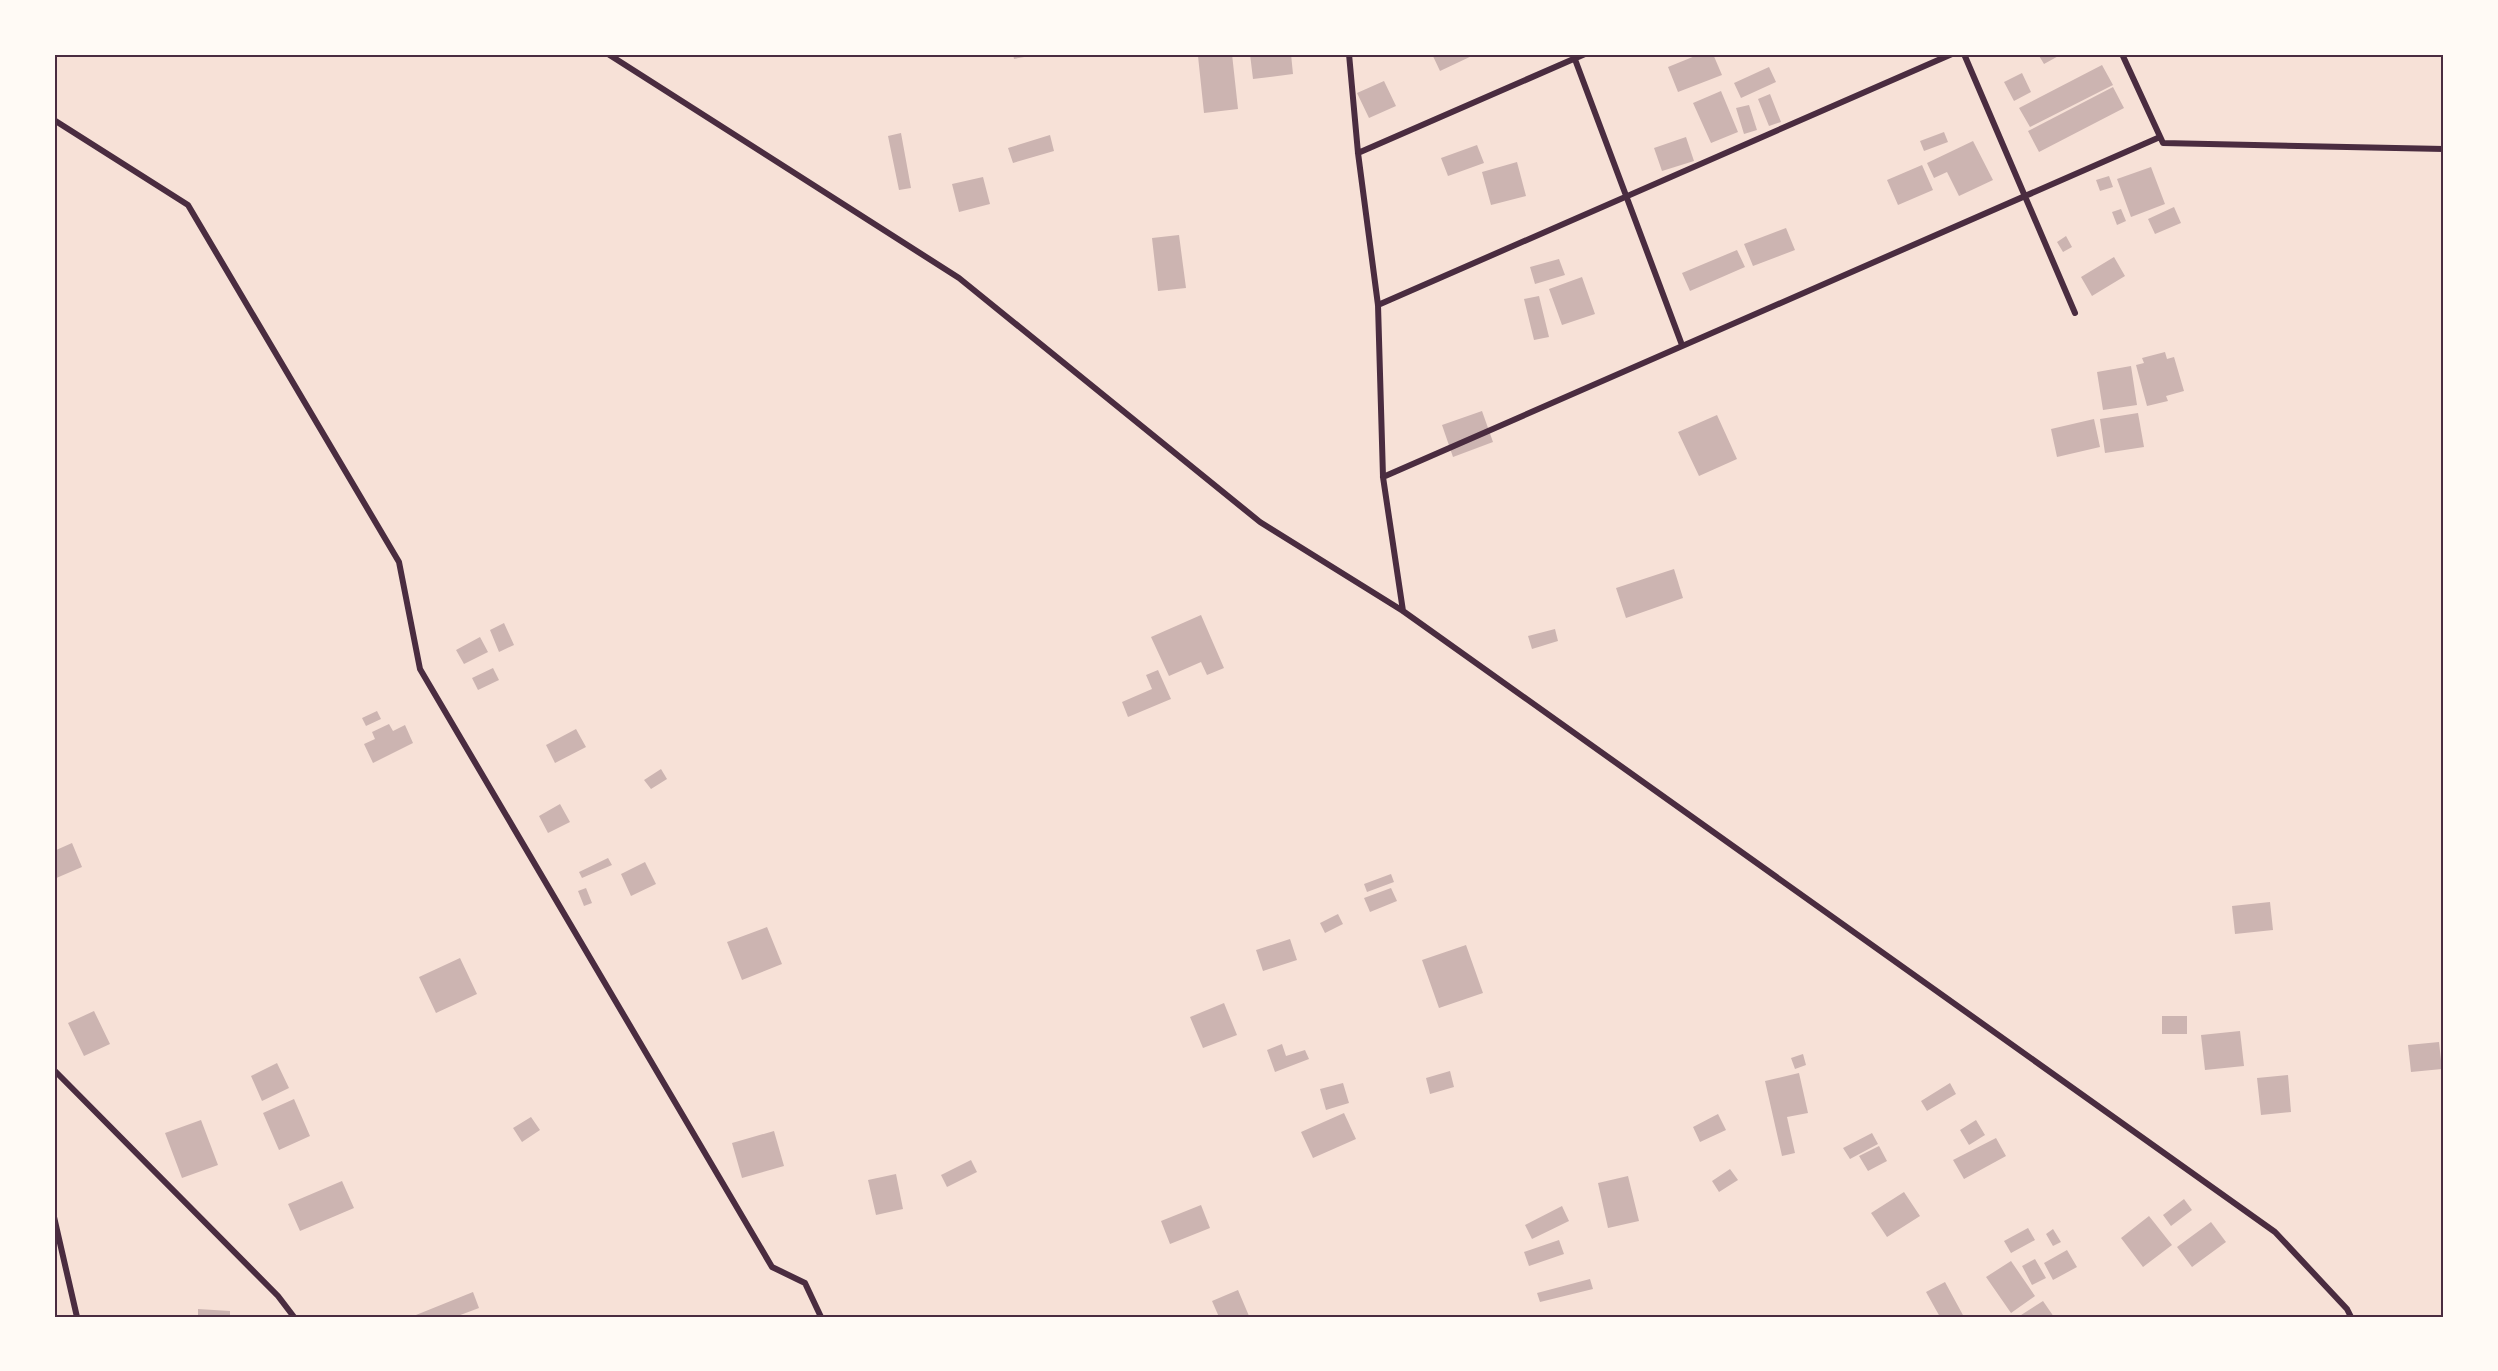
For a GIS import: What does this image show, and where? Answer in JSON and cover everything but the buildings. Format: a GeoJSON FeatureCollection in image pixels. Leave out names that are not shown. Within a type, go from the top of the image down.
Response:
{"type":"FeatureCollection","features":[{"type":"Feature","properties":{"kind":"street"},"geometry":{"type":"LineString","coordinates":[[608,54],[959,278],[1260,522],[1403,611],[2275,1232],[2347,1309],[2351,1317]]}},
{"type":"Feature","properties":{"kind":"street"},"geometry":{"type":"LineString","coordinates":[[1349,54],[1358,153],[1378,305],[1383,477],[1403,611]]}},
{"type":"Feature","properties":{"kind":"street"},"geometry":{"type":"LineString","coordinates":[[1358,153],[1574,56],[1585,54]]}},
{"type":"Feature","properties":{"kind":"street"},"geometry":{"type":"LineString","coordinates":[[1378,305],[1952,54]]}},
{"type":"Feature","properties":{"kind":"street"},"geometry":{"type":"LineString","coordinates":[[1964,54],[2076,313]]}},
{"type":"Feature","properties":{"kind":"street"},"geometry":{"type":"LineString","coordinates":[[2122,54],[2163,143],[2444,149]]}},
{"type":"Feature","properties":{"kind":"street"},"geometry":{"type":"LineString","coordinates":[[1574,56],[1682,345]]}},
{"type":"Feature","properties":{"kind":"street"},"geometry":{"type":"LineString","coordinates":[[54,120],[188,205],[399,562],[420,669],[772,1267],[805,1283],[821,1317]]}},
{"type":"Feature","properties":{"kind":"street"},"geometry":{"type":"LineString","coordinates":[[1383,477],[2160,137]]}},
{"type":"Feature","properties":{"kind":"street"},"geometry":{"type":"LineString","coordinates":[[54,1070],[278,1296],[294,1317]]}},
{"type":"Feature","properties":{"kind":"street"},"geometry":{"type":"LineString","coordinates":[[54,1218],[77,1317]]}}]}
